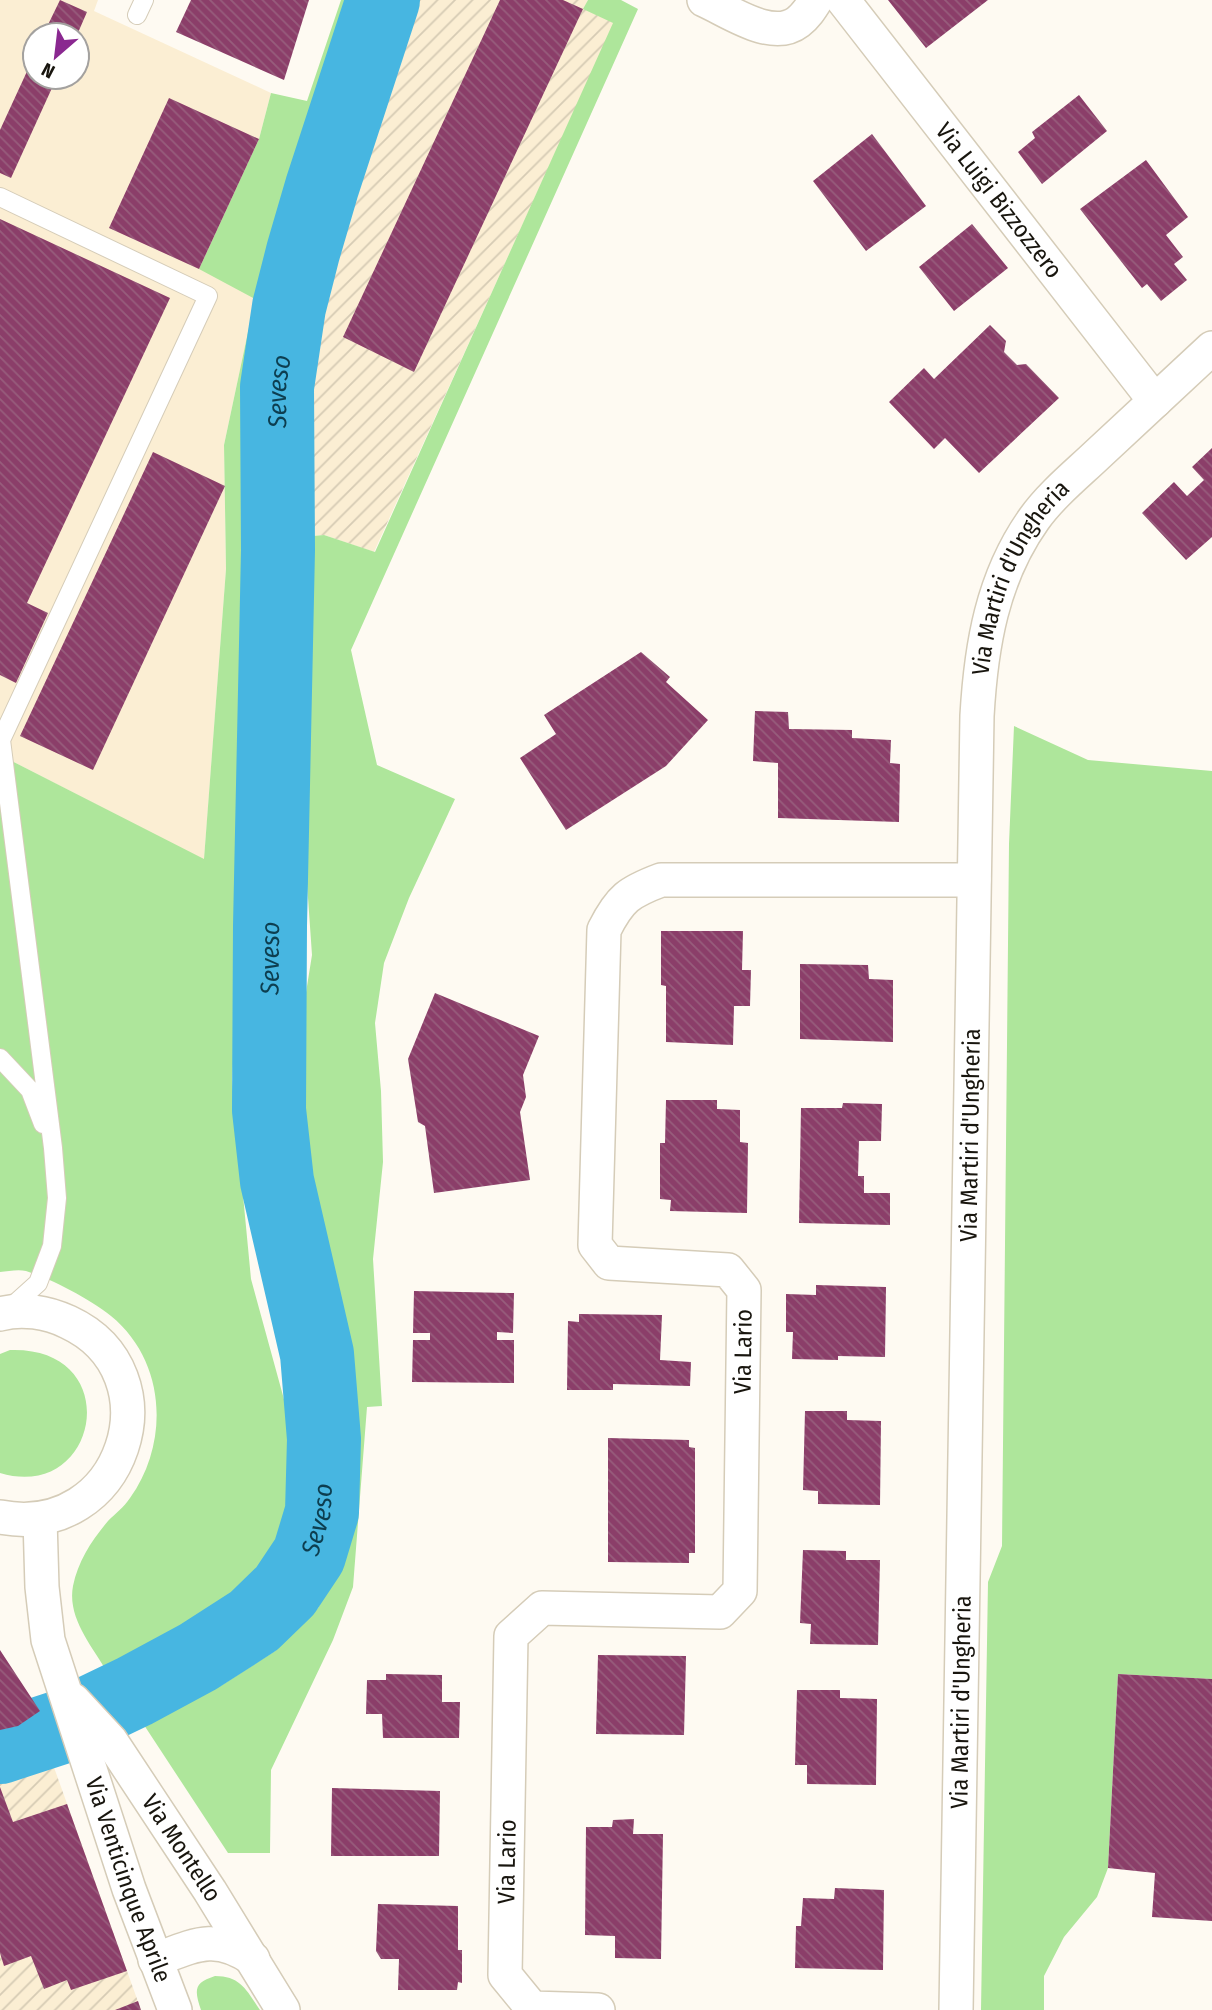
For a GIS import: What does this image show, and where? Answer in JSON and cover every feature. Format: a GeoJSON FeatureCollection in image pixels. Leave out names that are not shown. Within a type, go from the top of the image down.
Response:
{"type":"FeatureCollection","features":[{"type":"Feature","properties":{"kind":"street"},"geometry":{"type":"LineString","coordinates":[[704,0],[771,28],[785,28],[797,23],[807,14],[816,0]]}},
{"type":"Feature","properties":{"kind":"street","name":"Via Luigi Bizzozzero"},"geometry":{"type":"LineString","coordinates":[[843,0],[1155,401]]}},
{"type":"Feature","properties":{"kind":"street","name":"Via Martiri d'Ungheria"},"geometry":{"type":"LineString","coordinates":[[956,2010],[976,716],[980,663],[991,610],[1008,564],[1035,518],[1075,475],[1212,348]]}},
{"type":"Feature","properties":{"kind":"street","name":"Via Lario"},"geometry":{"type":"LineString","coordinates":[[598,2010],[532,2008],[505,1975],[511,1636],[542,1608],[720,1612],[740,1591],[744,1290],[728,1270],[609,1263],[595,1245],[604,930],[615,908],[635,890],[662,880],[974,880]]}},
{"type":"Feature","properties":{"kind":"street"},"geometry":{"type":"LineString","coordinates":[[0,1517],[15,1520],[40,1519],[65,1512],[86,1500],[104,1482],[118,1461],[126,1437],[128,1412],[124,1386],[113,1363],[98,1343],[79,1327],[56,1316],[31,1311],[3,1313]]}},
{"type":"Feature","properties":{"kind":"street","name":"Via Montello"},"geometry":{"type":"LineString","coordinates":[[40,1519],[42,1587],[48,1640],[67,1693],[98,1746],[210,1891],[283,2010]]}},
{"type":"Feature","properties":{"kind":"street","name":"Via Venticinque Aprile"},"geometry":{"type":"LineString","coordinates":[[98,1746],[129,1888],[174,2010]]}},
{"type":"Feature","properties":{"kind":"street"},"geometry":{"type":"LineString","coordinates":[[155,1960],[205,1942],[229,1945],[253,1959]]}},
{"type":"Feature","properties":{"kind":"lane"},"geometry":{"type":"LineString","coordinates":[[0,197],[208,296],[1,740],[57,1198],[52,1246],[38,1283],[3,1313]]}},
{"type":"Feature","properties":{"kind":"lane"},"geometry":{"type":"LineString","coordinates":[[0,1058],[30,1090],[53,1148]]}},
{"type":"Feature","properties":{"kind":"shaded area"},"geometry":{"type":"Polygon","coordinates":[[[0,0],[98,0],[94,11],[271,93],[259,139],[255,299],[224,445],[226,569],[204,860],[0,755],[0,0]]]}},
{"type":"Feature","properties":{"kind":"shaded area"},"geometry":{"type":"Polygon","coordinates":[[[415,0],[588,0],[584,9],[614,23],[374,552],[324,535],[302,537],[304,357],[313,314],[415,0]]]}},
{"type":"Feature","properties":{"kind":"shaded area"},"geometry":{"type":"Polygon","coordinates":[[[51,1759],[141,2010],[0,2010],[0,1766],[51,1759]]]}},
{"type":"Feature","properties":{"kind":"green space"},"geometry":{"type":"Polygon","coordinates":[[[341,0],[353,0],[301,166],[264,297],[253,354],[250,405],[253,553],[243,754],[245,870],[232,1080],[251,1279],[285,1403],[293,1512],[287,1541],[266,1573],[214,1610],[107,1672],[77,1620],[72,1598],[73,1586],[78,1568],[91,1543],[128,1501],[143,1476],[152,1452],[156,1403],[152,1379],[143,1356],[129,1334],[111,1316],[59,1284],[26,1271],[0,1272],[0,755],[204,859],[226,569],[224,445],[255,299],[199,269],[259,139],[271,93],[307,101],[341,0]]]}},
{"type":"Feature","properties":{"kind":"green space"},"geometry":{"type":"Polygon","coordinates":[[[588,0],[621,0],[638,9],[351,650],[377,765],[455,799],[409,898],[384,963],[375,1023],[383,1162],[373,1259],[382,1406],[367,1407],[353,1587],[333,1640],[271,1770],[270,1853],[228,1853],[144,1725],[222,1685],[275,1651],[318,1608],[345,1558],[352,1499],[354,1381],[337,1290],[305,1175],[294,1094],[300,1030],[312,955],[299,769],[302,537],[324,535],[375,552],[613,23],[583,9],[588,0]]]}},
{"type":"Feature","properties":{"kind":"green space"},"geometry":{"type":"Polygon","coordinates":[[[1014,726],[1088,760],[1212,771],[1212,1679],[1118,1674],[1108,1868],[1097,1897],[1064,1937],[1044,1976],[1044,2010],[981,2010],[988,1582],[1002,1546],[1009,844],[1014,726]]]}},
{"type":"Feature","properties":{"kind":"green space"},"geometry":{"type":"Polygon","coordinates":[[[10,1350],[47,1355],[72,1372],[85,1395],[86,1421],[78,1446],[60,1466],[34,1476],[0,1473],[0,1354],[10,1350]]]}},
{"type":"Feature","properties":{"kind":"green space"},"geometry":{"type":"Polygon","coordinates":[[[215,1976],[237,1982],[260,2010],[201,2010],[197,1997],[199,1984],[215,1976]]]}},
{"type":"Feature","properties":{"kind":"building"},"geometry":{"type":"Polygon","coordinates":[[[60,0],[87,12],[83,21],[50,21],[60,0]]]}},
{"type":"Feature","properties":{"kind":"building"},"geometry":{"type":"Polygon","coordinates":[[[191,0],[309,0],[284,80],[176,32],[191,0]]]}},
{"type":"Feature","properties":{"kind":"building"},"geometry":{"type":"Polygon","coordinates":[[[500,0],[563,0],[583,9],[414,372],[343,337],[500,0]]]}},
{"type":"Feature","properties":{"kind":"building"},"geometry":{"type":"Polygon","coordinates":[[[888,0],[988,0],[926,48],[888,0]]]}},
{"type":"Feature","properties":{"kind":"building"},"geometry":{"type":"Polygon","coordinates":[[[21,84],[21,91],[51,91],[11,178],[0,173],[0,130],[21,84]]]}},
{"type":"Feature","properties":{"kind":"building"},"geometry":{"type":"Polygon","coordinates":[[[1079,95],[1107,131],[1042,184],[1018,152],[1035,138],[1032,132],[1079,95]]]}},
{"type":"Feature","properties":{"kind":"building"},"geometry":{"type":"Polygon","coordinates":[[[169,98],[259,139],[199,269],[109,228],[169,98]]]}},
{"type":"Feature","properties":{"kind":"building"},"geometry":{"type":"Polygon","coordinates":[[[872,134],[926,206],[866,251],[813,181],[872,134]]]}},
{"type":"Feature","properties":{"kind":"building"},"geometry":{"type":"Polygon","coordinates":[[[1146,160],[1188,217],[1166,235],[1183,257],[1174,264],[1187,280],[1161,301],[1147,284],[1142,288],[1080,209],[1146,160]]]}},
{"type":"Feature","properties":{"kind":"building"},"geometry":{"type":"Polygon","coordinates":[[[0,219],[170,298],[27,603],[48,613],[16,683],[0,675],[0,219]]]}},
{"type":"Feature","properties":{"kind":"building"},"geometry":{"type":"Polygon","coordinates":[[[972,224],[1008,268],[954,311],[919,267],[972,224]]]}},
{"type":"Feature","properties":{"kind":"building"},"geometry":{"type":"Polygon","coordinates":[[[990,325],[1006,341],[1004,352],[1017,365],[1026,364],[1059,398],[979,473],[945,438],[934,449],[889,402],[924,368],[934,379],[990,325]]]}},
{"type":"Feature","properties":{"kind":"building"},"geometry":{"type":"Polygon","coordinates":[[[1212,448],[1212,537],[1186,560],[1142,513],[1174,482],[1187,496],[1204,480],[1192,467],[1212,448]]]}},
{"type":"Feature","properties":{"kind":"building"},"geometry":{"type":"Polygon","coordinates":[[[153,452],[225,486],[93,770],[20,736],[153,452]]]}},
{"type":"Feature","properties":{"kind":"building"},"geometry":{"type":"Polygon","coordinates":[[[641,652],[670,677],[666,682],[708,720],[666,766],[566,830],[520,758],[556,734],[544,715],[641,652]]]}},
{"type":"Feature","properties":{"kind":"building"},"geometry":{"type":"Polygon","coordinates":[[[755,711],[788,712],[789,729],[852,730],[852,738],[891,740],[890,763],[900,764],[899,822],[778,818],[778,763],[753,761],[755,711]]]}},
{"type":"Feature","properties":{"kind":"building"},"geometry":{"type":"Polygon","coordinates":[[[661,931],[743,931],[742,970],[751,970],[750,1006],[734,1006],[733,1045],[666,1042],[666,986],[661,985],[661,931]]]}},
{"type":"Feature","properties":{"kind":"building"},"geometry":{"type":"Polygon","coordinates":[[[800,964],[868,965],[869,979],[893,980],[893,1042],[800,1039],[800,964]]]}},
{"type":"Feature","properties":{"kind":"building"},"geometry":{"type":"Polygon","coordinates":[[[435,993],[539,1036],[523,1075],[526,1097],[520,1112],[530,1180],[434,1193],[425,1126],[418,1122],[408,1059],[435,993]]]}},
{"type":"Feature","properties":{"kind":"building"},"geometry":{"type":"Polygon","coordinates":[[[666,1100],[717,1100],[717,1109],[740,1110],[740,1142],[748,1143],[747,1213],[670,1211],[671,1200],[660,1199],[660,1143],[665,1143],[666,1100]]]}},
{"type":"Feature","properties":{"kind":"building"},"geometry":{"type":"Polygon","coordinates":[[[843,1103],[882,1104],[881,1141],[859,1141],[858,1176],[864,1176],[864,1193],[890,1193],[890,1225],[799,1223],[801,1108],[842,1108],[843,1103]]]}},
{"type":"Feature","properties":{"kind":"building"},"geometry":{"type":"Polygon","coordinates":[[[816,1285],[886,1287],[885,1357],[792,1359],[793,1332],[786,1332],[786,1294],[816,1295],[816,1285]]]}},
{"type":"Feature","properties":{"kind":"building"},"geometry":{"type":"Polygon","coordinates":[[[414,1291],[514,1293],[513,1333],[497,1332],[497,1340],[514,1340],[514,1383],[412,1382],[413,1340],[430,1340],[430,1333],[413,1333],[414,1291]]]}},
{"type":"Feature","properties":{"kind":"building"},"geometry":{"type":"Polygon","coordinates":[[[579,1314],[662,1315],[660,1360],[691,1362],[690,1386],[613,1384],[613,1390],[567,1390],[568,1321],[579,1322],[579,1314]]]}},
{"type":"Feature","properties":{"kind":"building"},"geometry":{"type":"Polygon","coordinates":[[[805,1411],[847,1411],[847,1420],[881,1421],[880,1505],[818,1504],[818,1491],[803,1490],[805,1411]]]}},
{"type":"Feature","properties":{"kind":"building"},"geometry":{"type":"Polygon","coordinates":[[[608,1438],[689,1440],[689,1447],[695,1448],[695,1553],[689,1553],[689,1563],[608,1562],[608,1438]]]}},
{"type":"Feature","properties":{"kind":"building"},"geometry":{"type":"Polygon","coordinates":[[[803,1550],[846,1551],[846,1560],[880,1560],[878,1645],[810,1644],[811,1624],[800,1623],[803,1550]]]}},
{"type":"Feature","properties":{"kind":"building"},"geometry":{"type":"Polygon","coordinates":[[[0,1650],[40,1711],[18,1726],[0,1730],[0,1650]]]}},
{"type":"Feature","properties":{"kind":"building"},"geometry":{"type":"Polygon","coordinates":[[[598,1655],[686,1656],[684,1735],[596,1734],[598,1655]]]}},
{"type":"Feature","properties":{"kind":"building"},"geometry":{"type":"Polygon","coordinates":[[[386,1674],[442,1675],[442,1702],[460,1702],[459,1738],[383,1738],[382,1714],[366,1714],[367,1680],[386,1680],[386,1674]]]}},
{"type":"Feature","properties":{"kind":"building"},"geometry":{"type":"Polygon","coordinates":[[[1118,1674],[1212,1679],[1212,1921],[1152,1917],[1155,1873],[1108,1868],[1118,1674]]]}},
{"type":"Feature","properties":{"kind":"building"},"geometry":{"type":"Polygon","coordinates":[[[797,1690],[840,1690],[840,1698],[877,1699],[876,1785],[807,1784],[807,1765],[795,1765],[797,1690]]]}},
{"type":"Feature","properties":{"kind":"building"},"geometry":{"type":"Polygon","coordinates":[[[0,1787],[13,1822],[67,1804],[127,1971],[71,1990],[67,1980],[44,1989],[31,1956],[4,1966],[0,1953],[0,1787]]]}},
{"type":"Feature","properties":{"kind":"building"},"geometry":{"type":"Polygon","coordinates":[[[332,1788],[440,1791],[439,1856],[331,1856],[332,1788]]]}},
{"type":"Feature","properties":{"kind":"building"},"geometry":{"type":"Polygon","coordinates":[[[634,1819],[633,1834],[663,1834],[661,1959],[615,1958],[615,1936],[585,1935],[586,1827],[612,1827],[613,1820],[634,1819]]]}},
{"type":"Feature","properties":{"kind":"building"},"geometry":{"type":"Polygon","coordinates":[[[835,1888],[884,1890],[883,1970],[795,1968],[796,1926],[801,1926],[803,1898],[834,1899],[835,1888]]]}},
{"type":"Feature","properties":{"kind":"building"},"geometry":{"type":"Polygon","coordinates":[[[378,1904],[458,1906],[458,1950],[462,1950],[462,1983],[458,1982],[457,1990],[398,1990],[399,1959],[381,1959],[376,1951],[378,1904]]]}},
{"type":"Feature","properties":{"kind":"building"},"geometry":{"type":"Polygon","coordinates":[[[138,2001],[141,2010],[115,2010],[138,2001]]]}},
{"type":"Feature","properties":{"kind":"waterway","name":"Seveso"},"geometry":{"type":"LineString","coordinates":[[0,1747],[58,1728],[135,1691],[198,1657],[254,1621],[285,1591],[309,1555],[322,1512],[324,1439],[317,1354],[277,1181],[269,1110],[278,550],[277,387],[289,307],[303,252],[383,0]]}}]}
